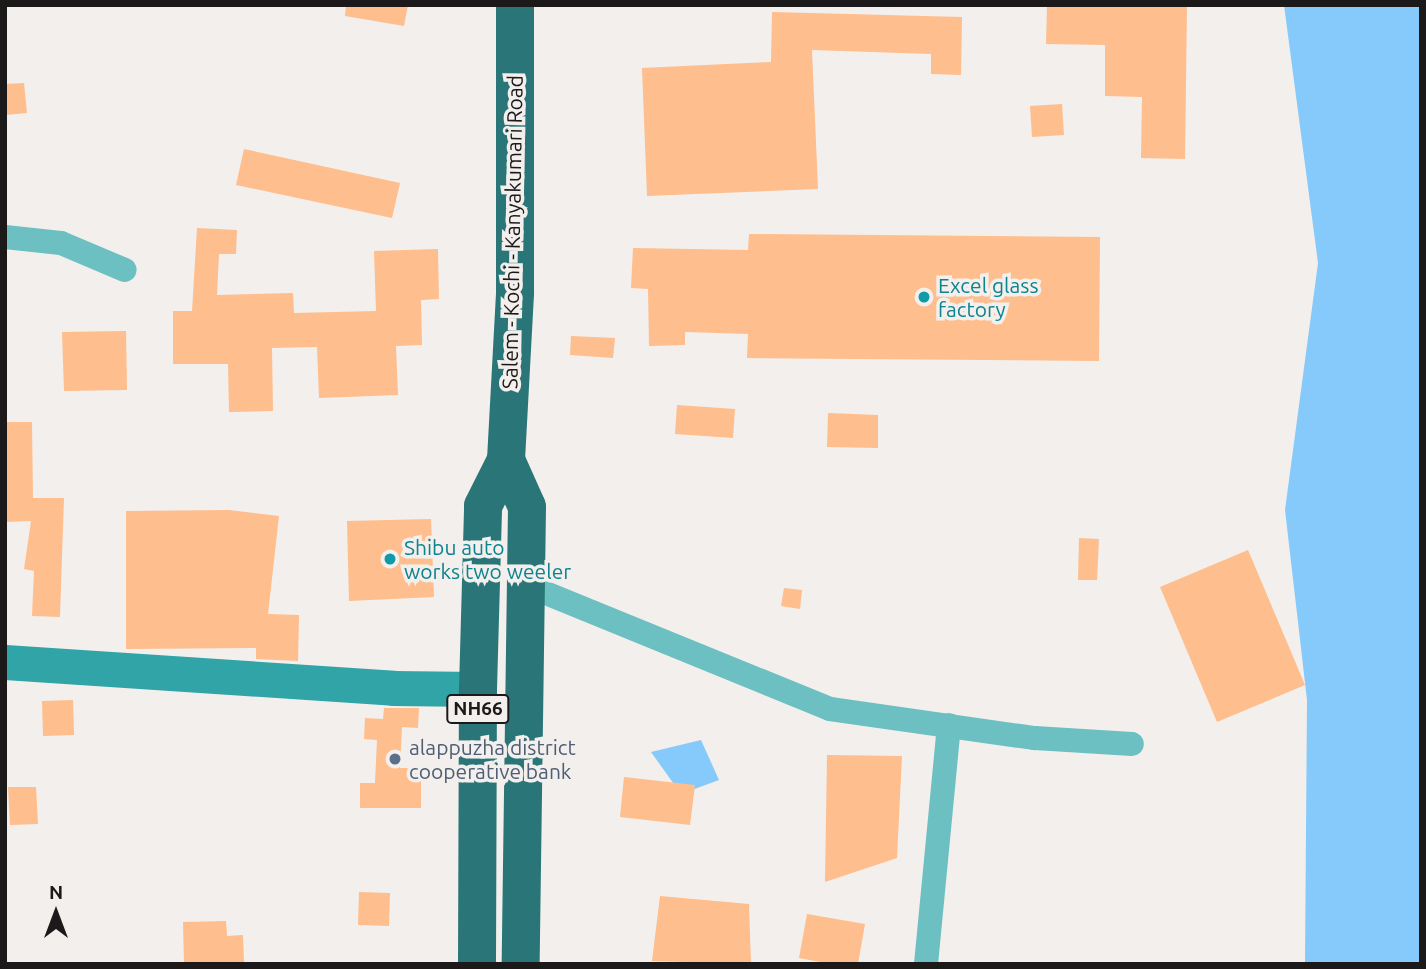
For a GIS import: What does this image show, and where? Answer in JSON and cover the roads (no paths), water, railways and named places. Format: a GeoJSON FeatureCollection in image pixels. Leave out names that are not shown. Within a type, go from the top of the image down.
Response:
{"type":"FeatureCollection","features":[{"type":"Feature","properties":{"kind":"highway","name":"Salem - Kochi - Kanyakumari Road"},"geometry":{"type":"LineString","coordinates":[[477,964],[478,689],[483,506],[506,460],[514,292],[515,5]]}},
{"type":"Feature","properties":{"kind":"highway","name":"Salem - Kochi - Kanyakumari Road"},"geometry":{"type":"LineString","coordinates":[[506,460],[527,507],[521,964]]}},
{"type":"Feature","properties":{"kind":"street"},"geometry":{"type":"LineString","coordinates":[[5,237],[61,243],[125,270]]}},
{"type":"Feature","properties":{"kind":"street"},"geometry":{"type":"LineString","coordinates":[[526,586],[830,709],[1035,738],[1132,744]]}},
{"type":"Feature","properties":{"kind":"street"},"geometry":{"type":"LineString","coordinates":[[5,662],[367,687],[478,689]]}},
{"type":"Feature","properties":{"kind":"street"},"geometry":{"type":"LineString","coordinates":[[926,964],[948,725]]}},
{"type":"Feature","properties":{"kind":"water"},"geometry":{"type":"Polygon","coordinates":[[[1284,5],[1421,5],[1421,964],[1305,964],[1307,700],[1285,510],[1318,263],[1284,5]]]}},
{"type":"Feature","properties":{"kind":"water"},"geometry":{"type":"Polygon","coordinates":[[[701,740],[719,780],[681,794],[651,752],[701,740]]]}},
{"type":"Feature","properties":{"kind":"place","name":"Excel glass factory"},"geometry":{"type":"Point","coordinates":[924,297]}},
{"type":"Feature","properties":{"kind":"place","name":"Shibu auto works two weeler"},"geometry":{"type":"Point","coordinates":[390,559]}},
{"type":"Feature","properties":{"kind":"place","name":"alappuzha district cooperative bank"},"geometry":{"type":"Point","coordinates":[395,759]}}]}
